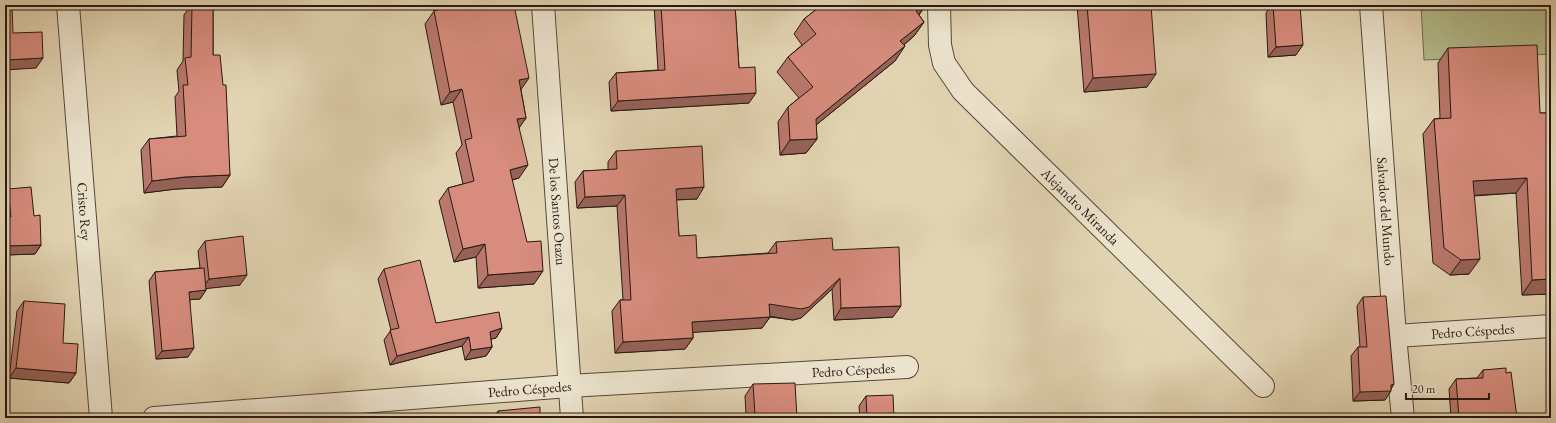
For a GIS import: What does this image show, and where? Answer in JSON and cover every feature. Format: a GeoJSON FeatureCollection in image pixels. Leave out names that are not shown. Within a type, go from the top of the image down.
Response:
{"type":"FeatureCollection","features":[{"type":"Feature","properties":{"kind":"street","name":"Cristo Rey"},"geometry":{"type":"LineString","coordinates":[[68,5],[101,418]]}},
{"type":"Feature","properties":{"kind":"street","name":"De los Santos Otazu"},"geometry":{"type":"LineString","coordinates":[[543,5],[572,418]]}},
{"type":"Feature","properties":{"kind":"street","name":"Alejandro Miranda"},"geometry":{"type":"LineString","coordinates":[[939,5],[940,45],[944,64],[963,91],[1263,386]]}},
{"type":"Feature","properties":{"kind":"street","name":"Salvador del Mundo"},"geometry":{"type":"LineString","coordinates":[[1371,5],[1395,336],[1403,418]]}},
{"type":"Feature","properties":{"kind":"street","name":"Pedro Céspedes"},"geometry":{"type":"LineString","coordinates":[[1395,336],[1551,326]]}},
{"type":"Feature","properties":{"kind":"street","name":"Pedro Céspedes"},"geometry":{"type":"LineString","coordinates":[[154,418],[569,386],[907,367]]}},
{"type":"Feature","properties":{"kind":"green space"},"geometry":{"type":"Polygon","coordinates":[[[1421,5],[1547,5],[1550,54],[1424,60],[1421,5]]]}},
{"type":"Feature","properties":{"kind":"building"},"geometry":{"type":"Polygon","coordinates":[[[5,5],[12,5],[13,33],[42,32],[43,58],[5,60],[5,5]]]}},
{"type":"Feature","properties":{"kind":"building"},"geometry":{"type":"Polygon","coordinates":[[[192,5],[213,5],[213,55],[220,55],[223,85],[226,85],[230,175],[185,177],[152,181],[149,139],[186,136],[183,85],[188,85],[185,58],[191,57],[192,5]]]}},
{"type":"Feature","properties":{"kind":"building"},"geometry":{"type":"Polygon","coordinates":[[[445,5],[514,5],[529,78],[519,80],[526,118],[517,119],[528,165],[510,170],[527,242],[541,241],[543,271],[488,275],[485,244],[463,249],[448,188],[474,181],[465,140],[472,138],[462,89],[450,92],[434,11],[445,8],[445,5]]]}},
{"type":"Feature","properties":{"kind":"building"},"geometry":{"type":"Polygon","coordinates":[[[661,5],[735,5],[739,68],[755,67],[756,93],[618,101],[616,73],[665,70],[661,5]]]}},
{"type":"Feature","properties":{"kind":"building"},"geometry":{"type":"Polygon","coordinates":[[[822,5],[923,5],[916,11],[924,22],[900,41],[905,46],[816,119],[817,139],[790,140],[788,107],[813,87],[788,57],[816,34],[804,19],[822,5]]]}},
{"type":"Feature","properties":{"kind":"building"},"geometry":{"type":"Polygon","coordinates":[[[1087,5],[1151,5],[1156,74],[1093,78],[1087,5]]]}},
{"type":"Feature","properties":{"kind":"building"},"geometry":{"type":"Polygon","coordinates":[[[1273,5],[1300,5],[1303,45],[1276,47],[1273,5]]]}},
{"type":"Feature","properties":{"kind":"building"},"geometry":{"type":"Polygon","coordinates":[[[1537,45],[1540,113],[1551,113],[1551,279],[1532,280],[1527,178],[1473,181],[1480,259],[1461,260],[1444,248],[1434,119],[1451,118],[1448,48],[1537,45]]]}},
{"type":"Feature","properties":{"kind":"building"},"geometry":{"type":"Polygon","coordinates":[[[702,146],[704,187],[676,189],[679,236],[696,235],[697,258],[777,253],[776,242],[832,238],[833,250],[899,247],[901,306],[841,308],[840,278],[809,307],[801,309],[769,304],[770,317],[692,322],[693,338],[623,342],[620,300],[631,300],[625,195],[585,197],[583,171],[617,169],[616,151],[702,146]]]}},
{"type":"Feature","properties":{"kind":"building"},"geometry":{"type":"Polygon","coordinates":[[[31,187],[34,216],[40,215],[41,245],[5,246],[5,217],[11,217],[8,189],[31,187]]]}},
{"type":"Feature","properties":{"kind":"building"},"geometry":{"type":"Polygon","coordinates":[[[243,236],[247,275],[209,279],[205,241],[243,236]]]}},
{"type":"Feature","properties":{"kind":"building"},"geometry":{"type":"Polygon","coordinates":[[[420,260],[436,323],[499,312],[502,328],[490,332],[492,347],[471,350],[469,337],[397,356],[390,330],[399,328],[384,269],[420,260]]]}},
{"type":"Feature","properties":{"kind":"building"},"geometry":{"type":"Polygon","coordinates":[[[204,268],[206,290],[189,292],[194,348],[162,351],[155,272],[204,268]]]}},
{"type":"Feature","properties":{"kind":"building"},"geometry":{"type":"Polygon","coordinates":[[[1386,296],[1394,384],[1391,385],[1391,391],[1360,392],[1358,347],[1367,347],[1363,297],[1386,296]]]}},
{"type":"Feature","properties":{"kind":"building"},"geometry":{"type":"Polygon","coordinates":[[[24,301],[65,304],[63,343],[78,344],[76,373],[16,368],[24,301]]]}},
{"type":"Feature","properties":{"kind":"building"},"geometry":{"type":"Polygon","coordinates":[[[1506,368],[1506,373],[1511,372],[1517,418],[1459,418],[1456,379],[1483,378],[1483,370],[1506,368]]]}},
{"type":"Feature","properties":{"kind":"building"},"geometry":{"type":"Polygon","coordinates":[[[795,383],[797,418],[700,418],[755,415],[753,384],[795,383]]]}},
{"type":"Feature","properties":{"kind":"building"},"geometry":{"type":"Polygon","coordinates":[[[893,395],[894,418],[867,418],[866,396],[893,395]]]}},
{"type":"Feature","properties":{"kind":"building"},"geometry":{"type":"Polygon","coordinates":[[[540,407],[540,415],[547,414],[548,418],[498,418],[498,411],[540,407]]]}}]}
